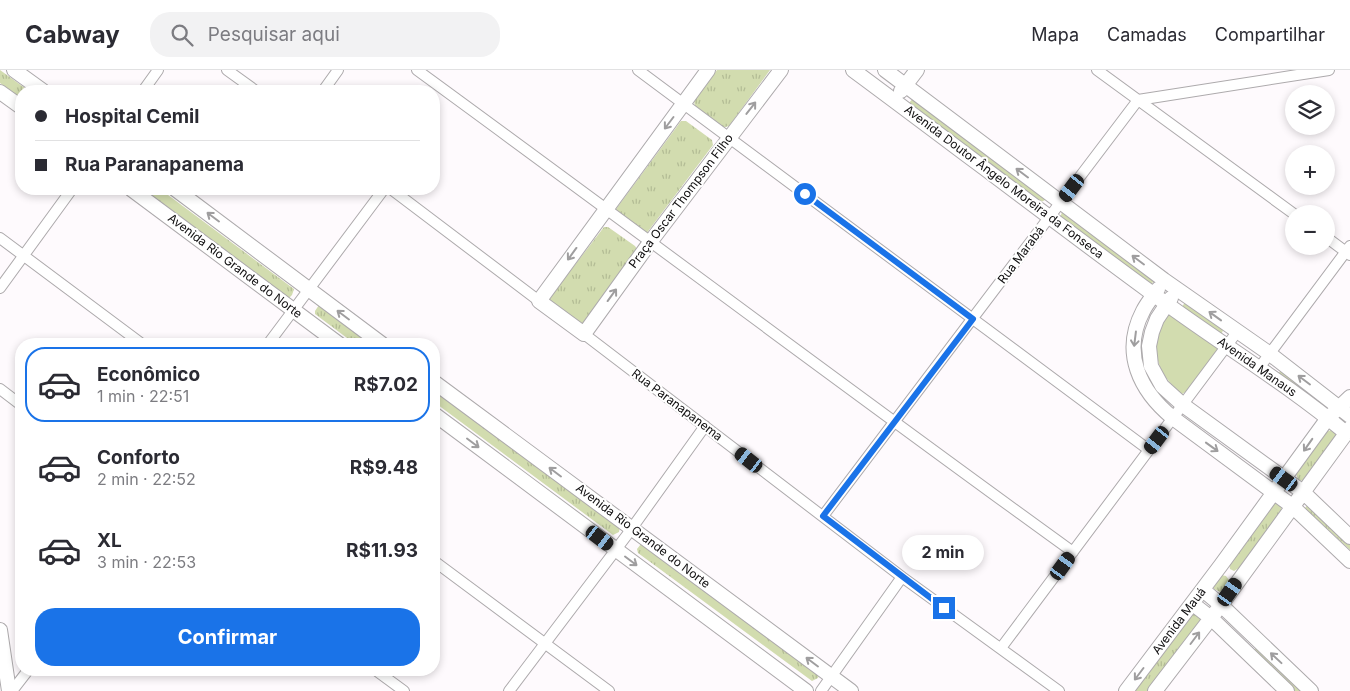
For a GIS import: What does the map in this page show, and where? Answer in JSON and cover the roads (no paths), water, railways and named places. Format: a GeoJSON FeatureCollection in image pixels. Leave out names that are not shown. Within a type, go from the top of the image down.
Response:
{"type":"FeatureCollection","features":[{"type":"Feature","properties":{"kind":"street"},"geometry":{"type":"LineString","coordinates":[[14,70],[35,85]]}},
{"type":"Feature","properties":{"kind":"street"},"geometry":{"type":"LineString","coordinates":[[147,85],[158,70]]}},
{"type":"Feature","properties":{"kind":"street"},"geometry":{"type":"LineString","coordinates":[[226,70],[247,85]]}},
{"type":"Feature","properties":{"kind":"street"},"geometry":{"type":"LineString","coordinates":[[327,85],[338,70]]}},
{"type":"Feature","properties":{"kind":"street"},"geometry":{"type":"LineString","coordinates":[[417,70],[438,85]]}},
{"type":"Feature","properties":{"kind":"street"},"geometry":{"type":"LineString","coordinates":[[638,70],[1149,450]]}},
{"type":"Feature","properties":{"kind":"street"},"geometry":{"type":"LineString","coordinates":[[539,301],[708,70]]}},
{"type":"Feature","properties":{"kind":"street","name":"Praça Oscar Thompson Filho"},"geometry":{"type":"LineString","coordinates":[[584,334],[651,241],[781,70]]}},
{"type":"Feature","properties":{"kind":"street","name":"Avenida Doutor Ângelo Moreira da Fonseca"},"geometry":{"type":"LineString","coordinates":[[853,70],[1167,304]]}},
{"type":"Feature","properties":{"kind":"street","name":"Avenida Manaus"},"geometry":{"type":"LineString","coordinates":[[884,70],[1164,280],[1270,354],[1350,416]]}},
{"type":"Feature","properties":{"kind":"street"},"geometry":{"type":"LineString","coordinates":[[894,100],[916,70]]}},
{"type":"Feature","properties":{"kind":"street"},"geometry":{"type":"LineString","coordinates":[[1097,70],[1285,207]]}},
{"type":"Feature","properties":{"kind":"street"},"geometry":{"type":"LineString","coordinates":[[1138,100],[1329,70]]}},
{"type":"Feature","properties":{"kind":"street"},"geometry":{"type":"LineString","coordinates":[[440,87],[651,241],[894,423],[1073,552]]}},
{"type":"Feature","properties":{"kind":"street"},"geometry":{"type":"LineString","coordinates":[[0,92],[15,103]]}},
{"type":"Feature","properties":{"kind":"street","name":"Rua Marabá"},"geometry":{"type":"LineString","coordinates":[[823,516],[1138,100]]}},
{"type":"Feature","properties":{"kind":"street"},"geometry":{"type":"LineString","coordinates":[[0,288],[68,195]]}},
{"type":"Feature","properties":{"kind":"street","name":"Avenida Rio Grande do Norte"},"geometry":{"type":"LineString","coordinates":[[139,195],[331,338]]}},
{"type":"Feature","properties":{"kind":"street","name":"Avenida Rio Grande do Norte"},"geometry":{"type":"LineString","coordinates":[[183,195],[374,338]]}},
{"type":"Feature","properties":{"kind":"street"},"geometry":{"type":"LineString","coordinates":[[272,338],[379,195]]}},
{"type":"Feature","properties":{"kind":"street","name":"Rua Paranapanema"},"geometry":{"type":"LineString","coordinates":[[399,195],[902,577],[1059,691]]}},
{"type":"Feature","properties":{"kind":"street"},"geometry":{"type":"LineString","coordinates":[[0,238],[134,338]]}},
{"type":"Feature","properties":{"kind":"street"},"geometry":{"type":"LineString","coordinates":[[1259,368],[1349,251],[1335,242]]}},
{"type":"Feature","properties":{"kind":"street"},"geometry":{"type":"LineString","coordinates":[[1164,280],[1143,311],[1136,328],[1134,343],[1135,360],[1138,374],[1146,390],[1157,404],[1173,418],[1292,506],[1350,561]]}},
{"type":"Feature","properties":{"kind":"street"},"geometry":{"type":"LineString","coordinates":[[1177,289],[1157,319],[1152,332],[1150,360],[1158,379],[1167,391],[1183,405],[1302,492],[1350,537]]}},
{"type":"Feature","properties":{"kind":"street","name":"Avenida Manaus"},"geometry":{"type":"LineString","coordinates":[[1167,304],[1328,418],[1348,430]]}},
{"type":"Feature","properties":{"kind":"street"},"geometry":{"type":"LineString","coordinates":[[1001,648],[1237,332]]}},
{"type":"Feature","properties":{"kind":"street","name":"Avenida Rio Grande do Norte"},"geometry":{"type":"LineString","coordinates":[[440,386],[851,691]]}},
{"type":"Feature","properties":{"kind":"street"},"geometry":{"type":"LineString","coordinates":[[0,389],[15,400]]}},
{"type":"Feature","properties":{"kind":"street","name":"Avenida Mauá"},"geometry":{"type":"LineString","coordinates":[[1126,691],[1193,604],[1328,418],[1338,406],[1350,397]]}},
{"type":"Feature","properties":{"kind":"street"},"geometry":{"type":"LineString","coordinates":[[440,418],[806,691]]}},
{"type":"Feature","properties":{"kind":"street"},"geometry":{"type":"LineString","coordinates":[[509,691],[632,528],[705,426]]}},
{"type":"Feature","properties":{"kind":"street","name":"Avenida Mauá"},"geometry":{"type":"LineString","coordinates":[[1155,691],[1221,605],[1348,430]]}},
{"type":"Feature","properties":{"kind":"street"},"geometry":{"type":"LineString","coordinates":[[440,565],[609,691]]}},
{"type":"Feature","properties":{"kind":"street"},"geometry":{"type":"LineString","coordinates":[[1221,565],[1239,579]]}},
{"type":"Feature","properties":{"kind":"street"},"geometry":{"type":"LineString","coordinates":[[821,691],[902,577]]}},
{"type":"Feature","properties":{"kind":"street"},"geometry":{"type":"LineString","coordinates":[[1203,590],[1312,691]]}},
{"type":"Feature","properties":{"kind":"street"},"geometry":{"type":"LineString","coordinates":[[1193,604],[1211,618],[1286,691]]}},
{"type":"Feature","properties":{"kind":"street"},"geometry":{"type":"LineString","coordinates":[[0,630],[11,691]]}},
{"type":"Feature","properties":{"kind":"street"},"geometry":{"type":"LineString","coordinates":[[1244,650],[1254,638]]}},
{"type":"Feature","properties":{"kind":"street"},"geometry":{"type":"LineString","coordinates":[[11,691],[23,676]]}},
{"type":"Feature","properties":{"kind":"street"},"geometry":{"type":"LineString","coordinates":[[384,676],[404,691]]}},
{"type":"Feature","properties":{"kind":"street"},"geometry":{"type":"LineString","coordinates":[[0,688],[4,691]]}}]}
